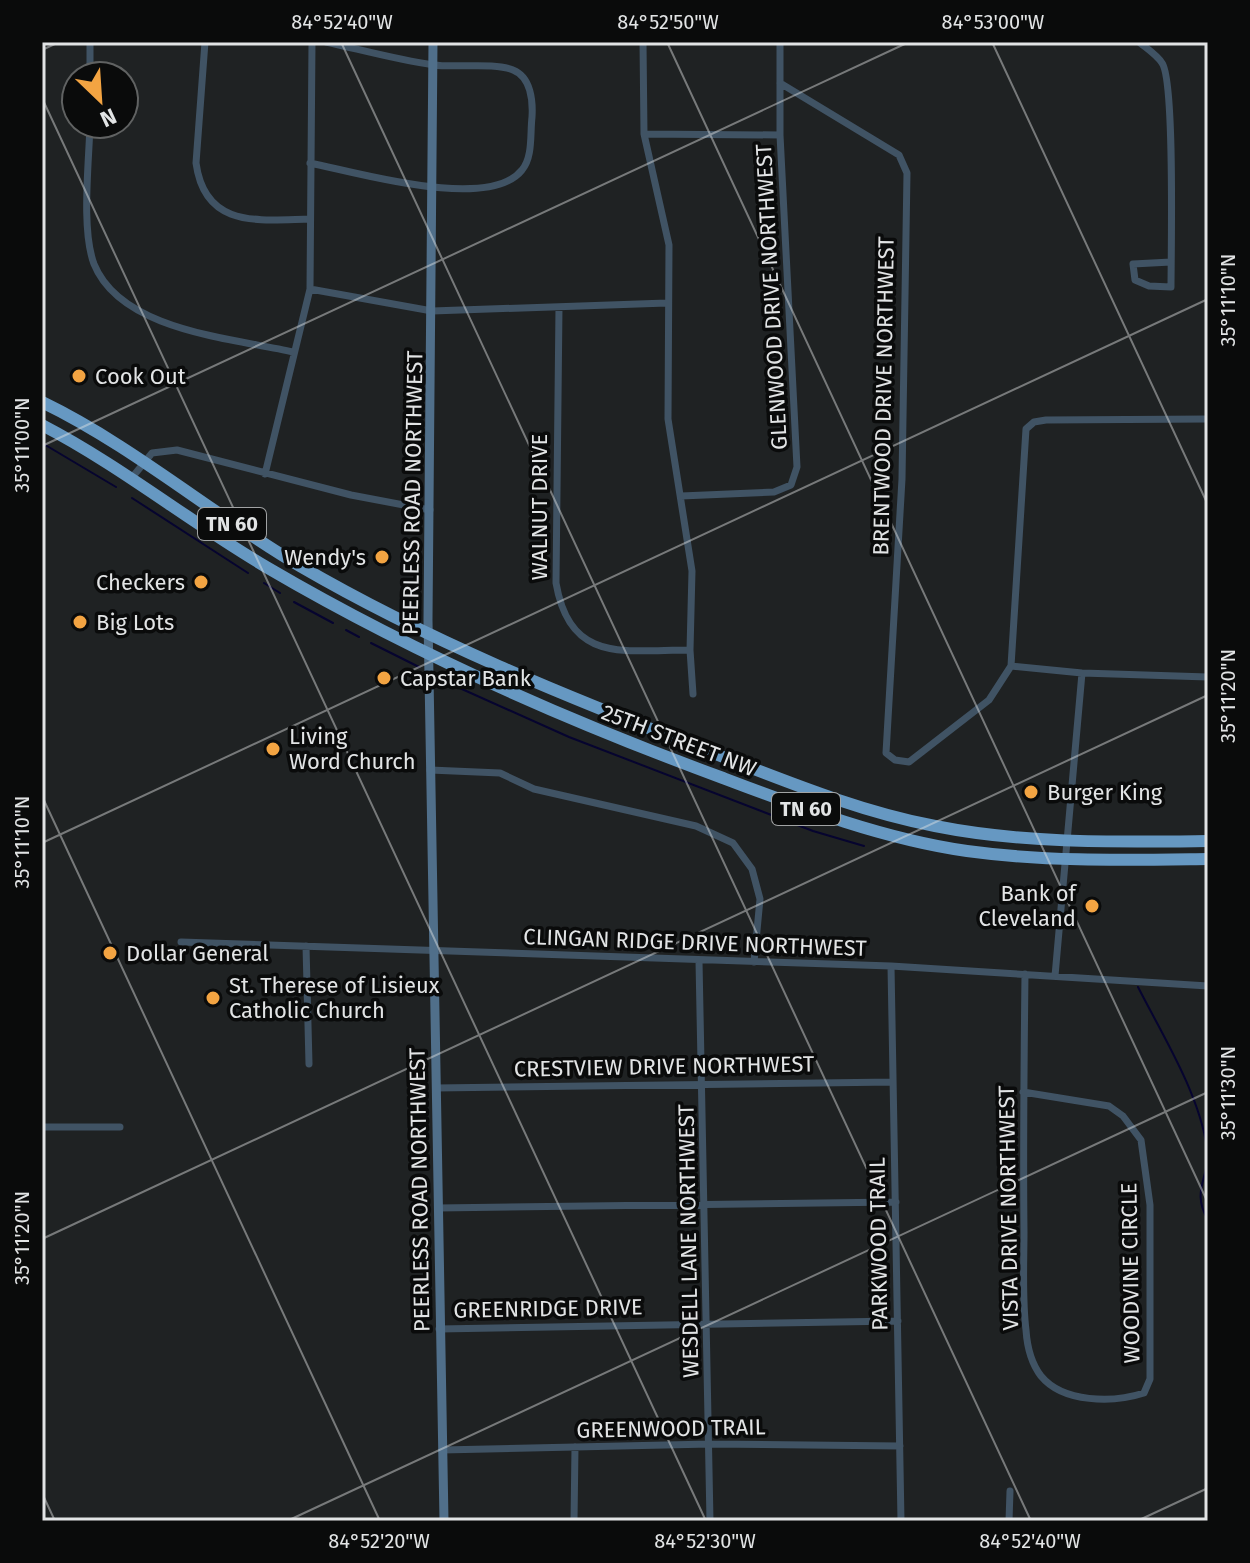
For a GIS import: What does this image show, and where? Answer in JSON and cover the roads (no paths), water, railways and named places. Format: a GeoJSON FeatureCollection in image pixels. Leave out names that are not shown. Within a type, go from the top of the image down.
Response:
{"type":"FeatureCollection","features":[{"type":"Feature","properties":{"kind":"highway","name":"TN 60"},"geometry":{"type":"LineString","coordinates":[[42,402],[298,565],[428,634]]}},
{"type":"Feature","properties":{"kind":"highway","name":"TN 60"},"geometry":{"type":"LineString","coordinates":[[42,425],[264,566],[428,657]]}},
{"type":"Feature","properties":{"kind":"highway","name":"25TH STREET NW"},"geometry":{"type":"LineString","coordinates":[[428,634],[547,687],[807,789],[872,810],[934,826],[1067,841],[1208,841]]}},
{"type":"Feature","properties":{"kind":"highway","name":"25TH STREET NW"},"geometry":{"type":"LineString","coordinates":[[428,657],[572,720],[852,824],[965,851],[1065,860],[1208,859]]}},
{"type":"Feature","properties":{"kind":"street"},"geometry":{"type":"LineString","coordinates":[[205,42],[196,163],[199,181],[210,201],[225,213],[254,220],[310,219]]}},
{"type":"Feature","properties":{"kind":"street"},"geometry":{"type":"LineString","coordinates":[[265,474],[310,289],[312,42]]}},
{"type":"Feature","properties":{"kind":"street"},"geometry":{"type":"LineString","coordinates":[[310,163],[434,187],[488,188],[507,182],[521,172],[528,159],[532,107],[526,82],[513,70],[433,65],[326,42]]}},
{"type":"Feature","properties":{"kind":"street","name":"PEERLESS ROAD NORTHWEST"},"geometry":{"type":"LineString","coordinates":[[433,42],[428,657],[444,1521]]}},
{"type":"Feature","properties":{"kind":"street"},"geometry":{"type":"LineString","coordinates":[[643,42],[644,134],[669,245],[668,419],[692,571],[690,650],[693,694]]}},
{"type":"Feature","properties":{"kind":"street","name":"GLENWOOD DRIVE NORTHWEST"},"geometry":{"type":"LineString","coordinates":[[681,496],[774,492],[791,485],[797,467],[780,135],[780,42]]}},
{"type":"Feature","properties":{"kind":"street"},"geometry":{"type":"LineString","coordinates":[[1139,42],[1163,64],[1168,81],[1171,262],[1171,287],[1149,286],[1135,280],[1133,264],[1171,262]]}},
{"type":"Feature","properties":{"kind":"street","name":"BRENTWOOD DRIVE NORTHWEST"},"geometry":{"type":"LineString","coordinates":[[780,83],[899,155],[907,173],[902,479],[886,753],[895,760],[909,762],[989,700],[1011,666]]}},
{"type":"Feature","properties":{"kind":"street"},"geometry":{"type":"LineString","coordinates":[[644,134],[780,135]]}},
{"type":"Feature","properties":{"kind":"street"},"geometry":{"type":"LineString","coordinates":[[90,140],[89,228],[94,263],[105,283],[127,307],[165,323],[293,352]]}},
{"type":"Feature","properties":{"kind":"street"},"geometry":{"type":"LineString","coordinates":[[310,289],[432,311],[667,303]]}},
{"type":"Feature","properties":{"kind":"street","name":"WALNUT DRIVE"},"geometry":{"type":"LineString","coordinates":[[559,307],[556,583],[560,603],[567,621],[593,646],[611,650],[690,650]]}},
{"type":"Feature","properties":{"kind":"street"},"geometry":{"type":"LineString","coordinates":[[1208,419],[1046,420],[1034,422],[1026,429],[1011,666],[1082,673],[1208,677]]}},
{"type":"Feature","properties":{"kind":"street"},"geometry":{"type":"LineString","coordinates":[[130,480],[152,453],[177,450],[265,474],[430,510]]}},
{"type":"Feature","properties":{"kind":"street"},"geometry":{"type":"LineString","coordinates":[[1055,976],[1082,673]]}},
{"type":"Feature","properties":{"kind":"street"},"geometry":{"type":"LineString","coordinates":[[430,770],[500,773],[534,789],[696,826],[733,843],[752,869],[760,899],[754,962]]}},
{"type":"Feature","properties":{"kind":"street","name":"CLINGAN RIDGE DRIVE NORTHWEST"},"geometry":{"type":"LineString","coordinates":[[181,942],[891,966],[1208,986]]}},
{"type":"Feature","properties":{"kind":"street"},"geometry":{"type":"LineString","coordinates":[[306,946],[309,1064]]}},
{"type":"Feature","properties":{"kind":"street","name":"WESDELL LANE NORTHWEST"},"geometry":{"type":"LineString","coordinates":[[699,961],[710,1521]]}},
{"type":"Feature","properties":{"kind":"street","name":"PARKWOOD TRAIL"},"geometry":{"type":"LineString","coordinates":[[891,966],[901,1521]]}},
{"type":"Feature","properties":{"kind":"street","name":"VISTA DRIVE NORTHWEST"},"geometry":{"type":"LineString","coordinates":[[1025,974],[1025,1329],[1030,1355],[1039,1373],[1054,1389],[1078,1397],[1144,1393]]}},
{"type":"Feature","properties":{"kind":"street","name":"CRESTVIEW DRIVE NORTHWEST"},"geometry":{"type":"LineString","coordinates":[[436,1088],[703,1082],[893,1082]]}},
{"type":"Feature","properties":{"kind":"street","name":"WOODVINE CIRCLE"},"geometry":{"type":"LineString","coordinates":[[1023,1092],[1109,1106],[1123,1116],[1141,1140],[1150,1205],[1150,1379],[1144,1393]]}},
{"type":"Feature","properties":{"kind":"street"},"geometry":{"type":"LineString","coordinates":[[42,1127],[120,1127]]}},
{"type":"Feature","properties":{"kind":"street"},"geometry":{"type":"LineString","coordinates":[[438,1208],[896,1202]]}},
{"type":"Feature","properties":{"kind":"street","name":"GREENRIDGE DRIVE"},"geometry":{"type":"LineString","coordinates":[[439,1329],[898,1321]]}},
{"type":"Feature","properties":{"kind":"street","name":"GREENWOOD TRAIL"},"geometry":{"type":"LineString","coordinates":[[442,1450],[710,1444],[900,1446]]}},
{"type":"Feature","properties":{"kind":"street"},"geometry":{"type":"LineString","coordinates":[[574,1521],[575,1447]]}},
{"type":"Feature","properties":{"kind":"street"},"geometry":{"type":"LineString","coordinates":[[1009,1521],[1010,1491]]}},
{"type":"Feature","properties":{"kind":"waterway"},"geometry":{"type":"LineString","coordinates":[[42,443],[116,487]]}},
{"type":"Feature","properties":{"kind":"waterway"},"geometry":{"type":"LineString","coordinates":[[132,498],[248,573]]}},
{"type":"Feature","properties":{"kind":"waterway"},"geometry":{"type":"LineString","coordinates":[[264,583],[280,593]]}},
{"type":"Feature","properties":{"kind":"waterway"},"geometry":{"type":"LineString","coordinates":[[294,602],[333,623]]}},
{"type":"Feature","properties":{"kind":"waterway"},"geometry":{"type":"LineString","coordinates":[[346,630],[359,637]]}},
{"type":"Feature","properties":{"kind":"waterway"},"geometry":{"type":"LineString","coordinates":[[371,643],[419,667]]}},
{"type":"Feature","properties":{"kind":"waterway"},"geometry":{"type":"LineString","coordinates":[[444,681],[569,737],[813,831],[864,846]]}},
{"type":"Feature","properties":{"kind":"waterway"},"geometry":{"type":"LineString","coordinates":[[1138,987],[1179,1065],[1203,1127],[1207,1158],[1201,1200],[1208,1220]]}},
{"type":"Feature","properties":{"kind":"place","name":"Cook Out"},"geometry":{"type":"Point","coordinates":[79,376]}},
{"type":"Feature","properties":{"kind":"place","name":"Wendy's"},"geometry":{"type":"Point","coordinates":[382,557]}},
{"type":"Feature","properties":{"kind":"place","name":"Checkers"},"geometry":{"type":"Point","coordinates":[201,582]}},
{"type":"Feature","properties":{"kind":"place","name":"Big Lots"},"geometry":{"type":"Point","coordinates":[80,622]}},
{"type":"Feature","properties":{"kind":"place","name":"Capstar Bank"},"geometry":{"type":"Point","coordinates":[384,678]}},
{"type":"Feature","properties":{"kind":"place","name":"Living Word Church"},"geometry":{"type":"Point","coordinates":[273,749]}},
{"type":"Feature","properties":{"kind":"place","name":"Burger King"},"geometry":{"type":"Point","coordinates":[1031,792]}},
{"type":"Feature","properties":{"kind":"place","name":"Bank of Cleveland"},"geometry":{"type":"Point","coordinates":[1092,906]}},
{"type":"Feature","properties":{"kind":"place","name":"Dollar General"},"geometry":{"type":"Point","coordinates":[110,953]}},
{"type":"Feature","properties":{"kind":"place","name":"St. Therese of Lisieux Catholic Church"},"geometry":{"type":"Point","coordinates":[213,998]}}]}
